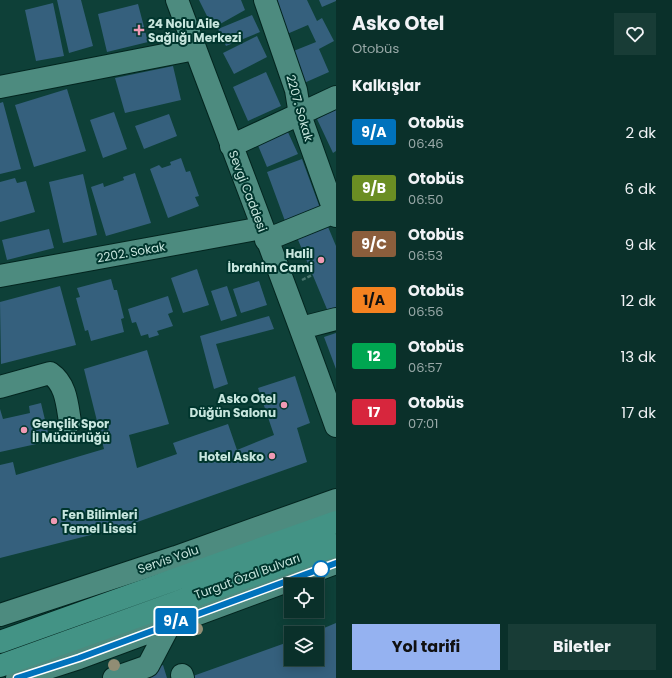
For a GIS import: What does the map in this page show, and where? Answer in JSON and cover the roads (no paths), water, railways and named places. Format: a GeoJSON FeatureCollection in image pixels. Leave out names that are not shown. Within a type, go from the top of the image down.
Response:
{"type":"FeatureCollection","features":[{"type":"Feature","properties":{"kind":"main road","name":"Turgut Özal Bulvarı"},"geometry":{"type":"LineString","coordinates":[[0,642],[336,522]]}},
{"type":"Feature","properties":{"kind":"main road","name":"Turgut Özal Bulvarı"},"geometry":{"type":"LineString","coordinates":[[0,666],[336,545]]}},
{"type":"Feature","properties":{"kind":"street","name":"Sevgi Caddesi"},"geometry":{"type":"LineString","coordinates":[[177,0],[264,234],[301,328],[336,426]]}},
{"type":"Feature","properties":{"kind":"street","name":"2207. Sokak"},"geometry":{"type":"LineString","coordinates":[[265,0],[296,90],[300,115],[335,214]]}},
{"type":"Feature","properties":{"kind":"street"},"geometry":{"type":"LineString","coordinates":[[0,87],[196,49]]}},
{"type":"Feature","properties":{"kind":"street"},"geometry":{"type":"LineString","coordinates":[[231,146],[336,97]]}},
{"type":"Feature","properties":{"kind":"street","name":"2202. Sokak"},"geometry":{"type":"LineString","coordinates":[[0,276],[264,234],[335,214]]}},
{"type":"Feature","properties":{"kind":"street"},"geometry":{"type":"LineString","coordinates":[[301,328],[336,319]]}},
{"type":"Feature","properties":{"kind":"street"},"geometry":{"type":"LineString","coordinates":[[0,387],[50,372],[56,377],[66,394],[70,422]]}},
{"type":"Feature","properties":{"kind":"street","name":"Servis Yolu"},"geometry":{"type":"LineString","coordinates":[[0,615],[176,557],[336,500]]}},
{"type":"Feature","properties":{"kind":"street"},"geometry":{"type":"LineString","coordinates":[[31,676],[336,563]]}},
{"type":"Feature","properties":{"kind":"street"},"geometry":{"type":"LineString","coordinates":[[114,678],[148,666],[170,624]]}},
{"type":"Feature","properties":{"kind":"place","name":"24 Nolu Aile Sağlığı Merkezi"},"geometry":{"type":"Point","coordinates":[139,30]}},
{"type":"Feature","properties":{"kind":"place","name":"Halil İbrahim Cami"},"geometry":{"type":"Point","coordinates":[321,260]}},
{"type":"Feature","properties":{"kind":"place","name":"Asko Otel Düğün Salonu"},"geometry":{"type":"Point","coordinates":[284,405]}},
{"type":"Feature","properties":{"kind":"place","name":"Gençlik Spor İl Müdürlüğü"},"geometry":{"type":"Point","coordinates":[24,430]}},
{"type":"Feature","properties":{"kind":"place","name":"Hotel Asko"},"geometry":{"type":"Point","coordinates":[272,456]}},
{"type":"Feature","properties":{"kind":"place","name":"Fen Bilimleri Temel Lisesi"},"geometry":{"type":"Point","coordinates":[54,521]}}]}
